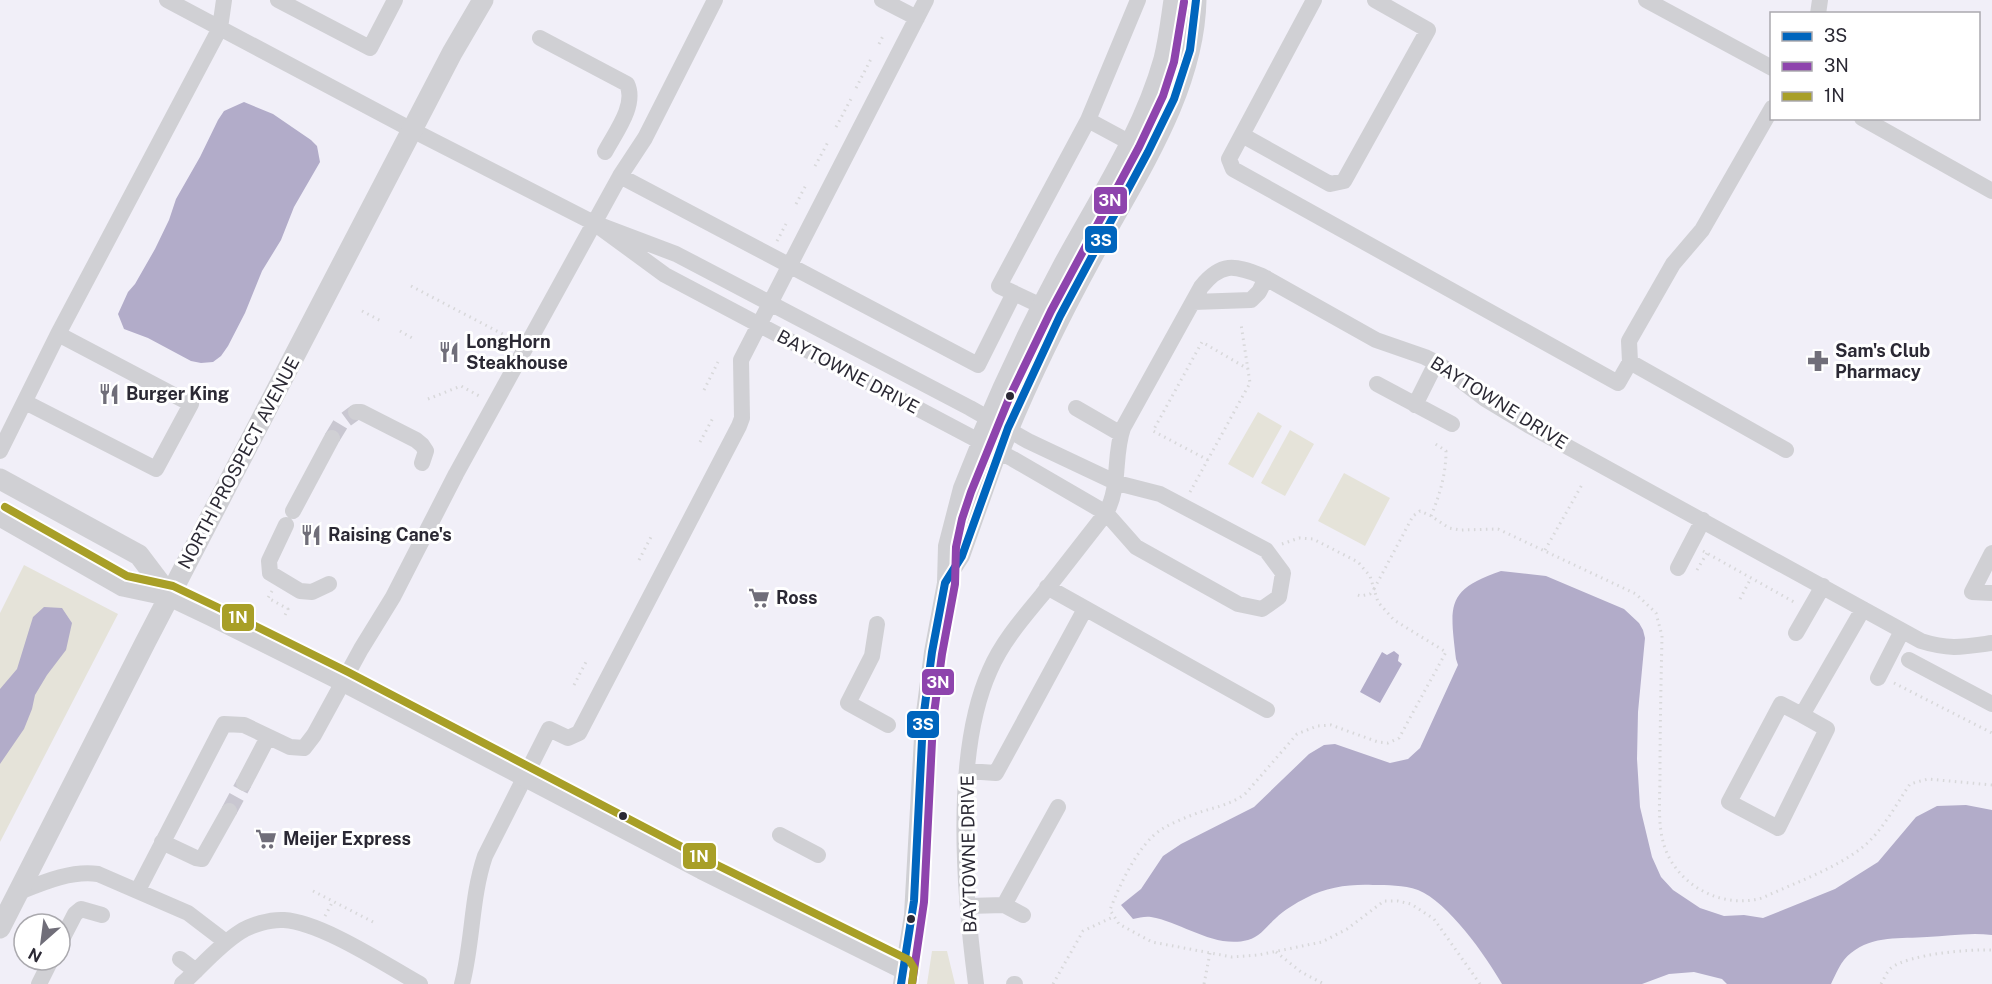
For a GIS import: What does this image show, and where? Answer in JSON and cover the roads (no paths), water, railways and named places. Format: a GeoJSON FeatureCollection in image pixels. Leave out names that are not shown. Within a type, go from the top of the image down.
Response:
{"type":"FeatureCollection","features":[{"type":"Feature","properties":{"kind":"main road","name":"NORTH PROSPECT AVENUE"},"geometry":{"type":"LineString","coordinates":[[0,928],[452,53],[483,0]]}},
{"type":"Feature","properties":{"kind":"main road"},"geometry":{"type":"LineString","coordinates":[[1139,147],[1164,58],[1174,0]]}},
{"type":"Feature","properties":{"kind":"main road"},"geometry":{"type":"LineString","coordinates":[[980,441],[999,423],[1051,311],[1139,147],[1174,99],[1190,50],[1197,0]]}},
{"type":"Feature","properties":{"kind":"main road"},"geometry":{"type":"LineString","coordinates":[[999,423],[999,452]]}},
{"type":"Feature","properties":{"kind":"main road"},"geometry":{"type":"LineString","coordinates":[[0,479],[139,555],[170,596]]}},
{"type":"Feature","properties":{"kind":"main road"},"geometry":{"type":"LineString","coordinates":[[0,516],[123,586],[170,596],[343,681],[902,976]]}},
{"type":"Feature","properties":{"kind":"street","name":"BAYTOWNE DRIVE"},"geometry":{"type":"LineString","coordinates":[[167,0],[594,224],[676,254],[999,423],[1028,441],[1117,483]]}},
{"type":"Feature","properties":{"kind":"street"},"geometry":{"type":"LineString","coordinates":[[0,450],[58,334],[220,28],[225,0]]}},
{"type":"Feature","properties":{"kind":"street"},"geometry":{"type":"LineString","coordinates":[[278,0],[370,48],[396,0]]}},
{"type":"Feature","properties":{"kind":"street"},"geometry":{"type":"LineString","coordinates":[[138,890],[224,724],[244,725],[290,747],[304,748],[314,735],[393,597],[456,474],[620,176],[645,138],[715,0]]}},
{"type":"Feature","properties":{"kind":"street"},"geometry":{"type":"LineString","coordinates":[[882,0],[917,18]]}},
{"type":"Feature","properties":{"kind":"street"},"geometry":{"type":"LineString","coordinates":[[462,984],[468,960],[479,872],[484,856],[549,729],[568,738],[579,733],[716,473],[742,418],[741,360],[926,0]]}},
{"type":"Feature","properties":{"kind":"street"},"geometry":{"type":"LineString","coordinates":[[1051,311],[999,286],[1088,120],[1138,0]]}},
{"type":"Feature","properties":{"kind":"street"},"geometry":{"type":"LineString","coordinates":[[1314,0],[1229,159],[1233,169],[1618,383],[1630,362],[1629,341],[1673,264],[1702,230],[1770,111]]}},
{"type":"Feature","properties":{"kind":"street"},"geometry":{"type":"LineString","coordinates":[[1242,135],[1330,184],[1344,181],[1428,30],[1375,0]]}},
{"type":"Feature","properties":{"kind":"street"},"geometry":{"type":"LineString","coordinates":[[1646,0],[1770,67]]}},
{"type":"Feature","properties":{"kind":"street"},"geometry":{"type":"LineString","coordinates":[[540,38],[627,84],[630,92],[629,105],[605,152]]}},
{"type":"Feature","properties":{"kind":"street"},"geometry":{"type":"LineString","coordinates":[[1088,120],[1139,147]]}},
{"type":"Feature","properties":{"kind":"street"},"geometry":{"type":"LineString","coordinates":[[1866,120],[1992,191]]}},
{"type":"Feature","properties":{"kind":"street"},"geometry":{"type":"LineString","coordinates":[[620,176],[978,365],[1014,293]]}},
{"type":"Feature","properties":{"kind":"street","name":"BAYTOWNE DRIVE"},"geometry":{"type":"LineString","coordinates":[[594,224],[665,275],[980,441],[1106,513]]}},
{"type":"Feature","properties":{"kind":"street","name":"BAYTOWNE DRIVE"},"geometry":{"type":"LineString","coordinates":[[976,984],[968,906],[965,819],[972,724],[980,694],[1004,644],[1106,513],[1113,500],[1117,483],[1118,446],[1121,434],[1193,302],[1211,275],[1219,270],[1230,267],[1246,270],[1266,278],[1376,340],[1436,363],[1485,399],[1921,641],[1939,647],[1954,648],[1992,644]]}},
{"type":"Feature","properties":{"kind":"street"},"geometry":{"type":"LineString","coordinates":[[1193,302],[1251,300],[1259,292],[1266,278]]}},
{"type":"Feature","properties":{"kind":"street"},"geometry":{"type":"LineString","coordinates":[[25,402],[156,469],[191,404],[58,334]]}},
{"type":"Feature","properties":{"kind":"street"},"geometry":{"type":"LineString","coordinates":[[848,372],[860,351]]}},
{"type":"Feature","properties":{"kind":"street"},"geometry":{"type":"LineString","coordinates":[[1630,362],[1786,450]]}},
{"type":"Feature","properties":{"kind":"street"},"geometry":{"type":"LineString","coordinates":[[1415,405],[1436,363]]}},
{"type":"Feature","properties":{"kind":"street"},"geometry":{"type":"LineString","coordinates":[[1377,384],[1452,424]]}},
{"type":"Feature","properties":{"kind":"street"},"geometry":{"type":"LineString","coordinates":[[1076,408],[1121,434]]}},
{"type":"Feature","properties":{"kind":"street"},"geometry":{"type":"LineString","coordinates":[[356,412],[361,412],[422,445],[426,451],[422,463]]}},
{"type":"Feature","properties":{"kind":"street"},"geometry":{"type":"LineString","coordinates":[[329,584],[312,592],[300,591],[270,573],[269,561],[289,518],[332,438]]}},
{"type":"Feature","properties":{"kind":"street"},"geometry":{"type":"LineString","coordinates":[[902,976],[914,901],[924,720],[932,652],[945,583],[946,546],[961,488],[980,441]]}},
{"type":"Feature","properties":{"kind":"street"},"geometry":{"type":"LineString","coordinates":[[945,583],[962,556],[999,452]]}},
{"type":"Feature","properties":{"kind":"street"},"geometry":{"type":"LineString","coordinates":[[1106,513],[1136,547],[1238,604],[1262,609],[1279,597],[1283,573],[1266,550],[1160,494],[1117,483]]}},
{"type":"Feature","properties":{"kind":"street"},"geometry":{"type":"LineString","coordinates":[[1678,568],[1703,520]]}},
{"type":"Feature","properties":{"kind":"street"},"geometry":{"type":"LineString","coordinates":[[1992,554],[1972,592],[1992,593]]}},
{"type":"Feature","properties":{"kind":"street"},"geometry":{"type":"LineString","coordinates":[[1796,633],[1823,586]]}},
{"type":"Feature","properties":{"kind":"street"},"geometry":{"type":"LineString","coordinates":[[1047,587],[1266,710]]}},
{"type":"Feature","properties":{"kind":"street"},"geometry":{"type":"LineString","coordinates":[[967,771],[996,773],[1084,609]]}},
{"type":"Feature","properties":{"kind":"street"},"geometry":{"type":"LineString","coordinates":[[1802,715],[1863,609]]}},
{"type":"Feature","properties":{"kind":"street"},"geometry":{"type":"LineString","coordinates":[[877,624],[872,656],[848,703],[888,725]]}},
{"type":"Feature","properties":{"kind":"street"},"geometry":{"type":"LineString","coordinates":[[1878,678],[1902,631]]}},
{"type":"Feature","properties":{"kind":"street"},"geometry":{"type":"LineString","coordinates":[[1909,660],[1992,704]]}},
{"type":"Feature","properties":{"kind":"street"},"geometry":{"type":"LineString","coordinates":[[1781,704],[1802,715],[1827,729],[1778,828],[1729,802],[1781,704]]}},
{"type":"Feature","properties":{"kind":"street"},"geometry":{"type":"LineString","coordinates":[[244,783],[268,737]]}},
{"type":"Feature","properties":{"kind":"street"},"geometry":{"type":"LineString","coordinates":[[1004,904],[1058,807]]}},
{"type":"Feature","properties":{"kind":"street"},"geometry":{"type":"LineString","coordinates":[[162,842],[202,859],[229,811]]}},
{"type":"Feature","properties":{"kind":"street"},"geometry":{"type":"LineString","coordinates":[[780,835],[818,855]]}},
{"type":"Feature","properties":{"kind":"street"},"geometry":{"type":"LineString","coordinates":[[19,892],[45,882],[85,872],[98,874],[188,913],[226,942]]}},
{"type":"Feature","properties":{"kind":"street"},"geometry":{"type":"LineString","coordinates":[[968,906],[1004,904],[1023,915]]}},
{"type":"Feature","properties":{"kind":"street"},"geometry":{"type":"LineString","coordinates":[[72,920],[81,909],[102,915]]}},
{"type":"Feature","properties":{"kind":"street"},"geometry":{"type":"LineString","coordinates":[[182,984],[226,942],[242,931],[282,919],[300,922],[332,935],[420,984]]}},
{"type":"Feature","properties":{"kind":"street"},"geometry":{"type":"LineString","coordinates":[[180,959],[196,971]]}},
{"type":"Feature","properties":{"kind":"tunnel"},"geometry":{"type":"LineString","coordinates":[[332,438],[341,423],[356,412]]}},
{"type":"Feature","properties":{"kind":"tunnel"},"geometry":{"type":"LineString","coordinates":[[229,811],[244,783]]}},
{"type":"Feature","properties":{"kind":"place","name":"LongHorn Steakhouse"},"geometry":{"type":"Point","coordinates":[449,352]}},
{"type":"Feature","properties":{"kind":"place","name":"Sam's Club Pharmacy"},"geometry":{"type":"Point","coordinates":[1818,361]}},
{"type":"Feature","properties":{"kind":"place","name":"Burger King"},"geometry":{"type":"Point","coordinates":[109,394]}},
{"type":"Feature","properties":{"kind":"place","name":"Raising Cane's"},"geometry":{"type":"Point","coordinates":[311,535]}},
{"type":"Feature","properties":{"kind":"place","name":"Ross"},"geometry":{"type":"Point","coordinates":[759,598]}},
{"type":"Feature","properties":{"kind":"place","name":"Meijer Express"},"geometry":{"type":"Point","coordinates":[266,839]}}]}
